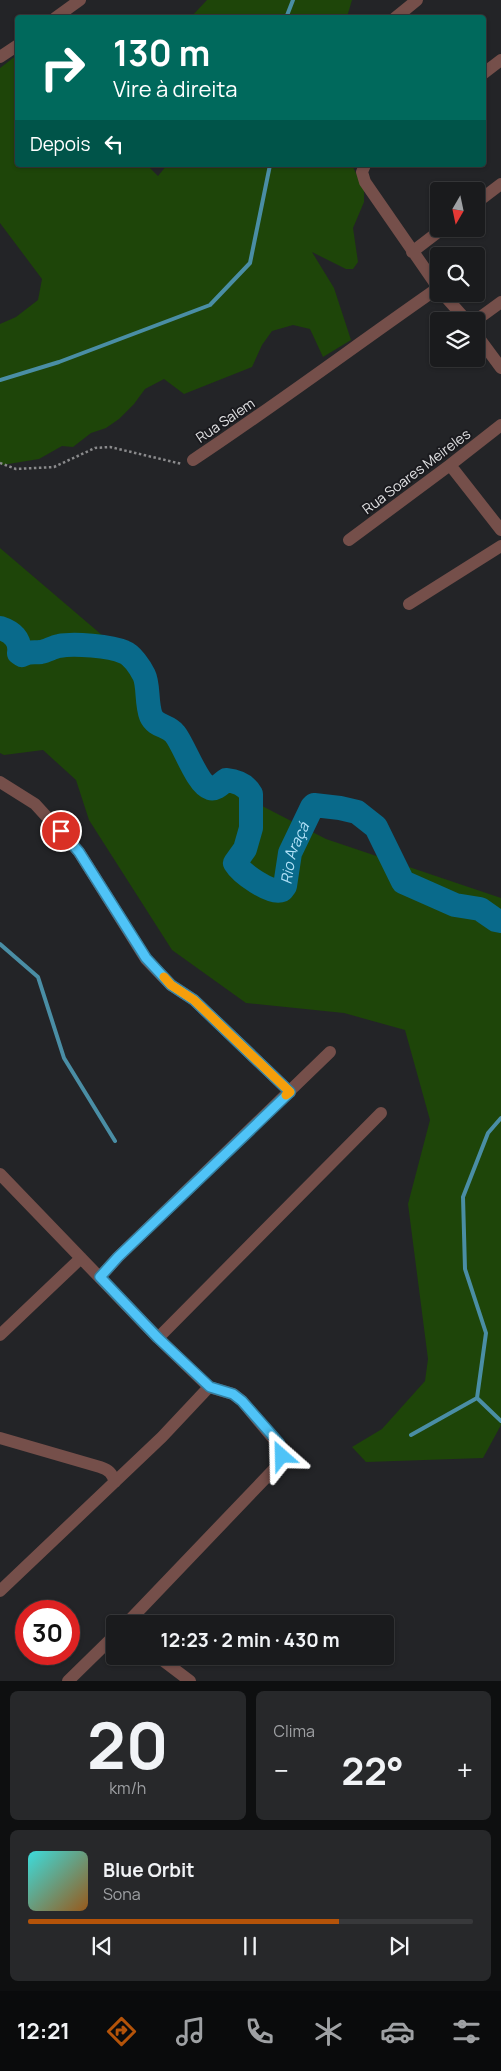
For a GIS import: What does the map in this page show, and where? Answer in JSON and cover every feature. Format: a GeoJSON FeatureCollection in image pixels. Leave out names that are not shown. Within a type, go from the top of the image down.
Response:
{"type":"FeatureCollection","features":[{"type":"Feature","properties":{"kind":"street"},"geometry":{"type":"LineString","coordinates":[[59,15],[80,0]]}},
{"type":"Feature","properties":{"kind":"street"},"geometry":{"type":"LineString","coordinates":[[400,15],[417,0]]}},
{"type":"Feature","properties":{"kind":"street"},"geometry":{"type":"LineString","coordinates":[[0,57],[15,46]]}},
{"type":"Feature","properties":{"kind":"street"},"geometry":{"type":"LineString","coordinates":[[486,71],[501,60]]}},
{"type":"Feature","properties":{"kind":"street"},"geometry":{"type":"LineString","coordinates":[[363,168],[369,189],[430,276]]}},
{"type":"Feature","properties":{"kind":"street"},"geometry":{"type":"LineString","coordinates":[[485,196],[501,184]]}},
{"type":"Feature","properties":{"kind":"street"},"geometry":{"type":"LineString","coordinates":[[412,252],[430,238]]}},
{"type":"Feature","properties":{"kind":"street","name":"Rua Salem"},"geometry":{"type":"LineString","coordinates":[[193,460],[247,425],[355,345],[430,296]]}},
{"type":"Feature","properties":{"kind":"street"},"geometry":{"type":"LineString","coordinates":[[450,302],[459,312]]}},
{"type":"Feature","properties":{"kind":"street"},"geometry":{"type":"LineString","coordinates":[[485,314],[501,302]]}},
{"type":"Feature","properties":{"kind":"street"},"geometry":{"type":"LineString","coordinates":[[485,346],[501,368]]}},
{"type":"Feature","properties":{"kind":"street","name":"Rua Soares Meireles"},"geometry":{"type":"LineString","coordinates":[[349,540],[501,425]]}},
{"type":"Feature","properties":{"kind":"street"},"geometry":{"type":"LineString","coordinates":[[450,465],[501,530]]}},
{"type":"Feature","properties":{"kind":"street"},"geometry":{"type":"LineString","coordinates":[[410,604],[501,546]]}},
{"type":"Feature","properties":{"kind":"street"},"geometry":{"type":"LineString","coordinates":[[0,782],[35,804],[79,852],[152,965],[171,985],[194,1000],[290,1092]]}},
{"type":"Feature","properties":{"kind":"street"},"geometry":{"type":"LineString","coordinates":[[100,1277],[118,1257],[330,1052]]}},
{"type":"Feature","properties":{"kind":"street"},"geometry":{"type":"LineString","coordinates":[[158,1338],[381,1113]]}},
{"type":"Feature","properties":{"kind":"street"},"geometry":{"type":"LineString","coordinates":[[0,1174],[158,1338],[210,1387],[233,1394],[242,1401],[279,1443],[282,1449],[280,1463],[135,1615]]}},
{"type":"Feature","properties":{"kind":"street"},"geometry":{"type":"LineString","coordinates":[[0,1336],[81,1258]]}},
{"type":"Feature","properties":{"kind":"street"},"geometry":{"type":"LineString","coordinates":[[0,1591],[182,1418],[210,1387]]}},
{"type":"Feature","properties":{"kind":"street"},"geometry":{"type":"LineString","coordinates":[[0,1438],[108,1470],[115,1482]]}},
{"type":"Feature","properties":{"kind":"street"},"geometry":{"type":"LineString","coordinates":[[68,1681],[106,1644]]}},
{"type":"Feature","properties":{"kind":"street"},"geometry":{"type":"LineString","coordinates":[[168,1665],[190,1681]]}},
{"type":"Feature","properties":{"kind":"path","name":"Rua Salem"},"geometry":{"type":"LineString","coordinates":[[0,464],[16,469],[54,467],[95,448],[110,447],[183,464],[193,460]]}},
{"type":"Feature","properties":{"kind":"green space"},"geometry":{"type":"Polygon","coordinates":[[[207,0],[352,0],[348,15],[193,15],[207,0]]]}},
{"type":"Feature","properties":{"kind":"green space"},"geometry":{"type":"Polygon","coordinates":[[[15,57],[15,167],[149,167],[158,176],[165,167],[353,167],[364,190],[364,202],[353,228],[358,262],[353,269],[346,269],[312,252],[334,288],[351,340],[323,357],[310,329],[293,325],[272,331],[262,345],[252,367],[184,394],[164,379],[145,389],[134,404],[119,419],[106,428],[91,433],[73,447],[62,446],[39,459],[0,464],[0,324],[16,317],[38,300],[42,279],[0,223],[0,68],[15,57]]]}},
{"type":"Feature","properties":{"kind":"green space"},"geometry":{"type":"Polygon","coordinates":[[[0,548],[130,659],[189,768],[326,839],[501,898],[501,1425],[483,1458],[366,1462],[352,1447],[382,1429],[425,1381],[428,1359],[408,1204],[430,1120],[405,1030],[344,1013],[246,1003],[172,950],[89,820],[76,780],[43,750],[4,755],[0,753],[0,548]]]}},
{"type":"Feature","properties":{"kind":"waterway"},"geometry":{"type":"LineString","coordinates":[[287,15],[293,0]]}},
{"type":"Feature","properties":{"kind":"waterway"},"geometry":{"type":"LineString","coordinates":[[0,380],[59,362],[210,305],[250,263],[270,167]]}},
{"type":"Feature","properties":{"kind":"waterway","name":"Rio Araçá"},"geometry":{"type":"LineString","coordinates":[[0,628],[15,637],[19,644],[19,653],[22,655],[59,646],[82,645],[118,650],[133,658],[146,679],[148,706],[153,720],[175,734],[205,785],[214,788],[226,780],[237,782],[244,786],[251,794],[251,828],[245,849],[235,863],[243,872],[257,882],[277,891],[282,890],[285,886],[290,853],[312,807],[314,805],[340,808],[357,812],[376,827],[403,882],[455,905],[480,909],[496,920],[501,921]]}},
{"type":"Feature","properties":{"kind":"waterway"},"geometry":{"type":"LineString","coordinates":[[0,944],[38,977],[64,1058],[115,1141]]}},
{"type":"Feature","properties":{"kind":"waterway"},"geometry":{"type":"LineString","coordinates":[[411,1435],[477,1398],[486,1333],[465,1269],[463,1197],[488,1133],[501,1118]]}},
{"type":"Feature","properties":{"kind":"waterway"},"geometry":{"type":"LineString","coordinates":[[477,1398],[501,1421]]}},
{"type":"Feature","properties":{"kind":"slow traffic"},"geometry":{"type":"LineString","coordinates":[[164,977],[171,985],[194,1000],[290,1092],[286,1095]]}},
{"type":"Feature","properties":{"kind":"route"},"geometry":{"type":"LineString","coordinates":[[61,831],[79,852],[146,958],[171,985],[194,1000],[290,1092],[118,1257],[100,1277],[158,1338],[210,1387],[233,1394],[242,1401],[279,1443],[282,1449],[282,1456]]}}]}
